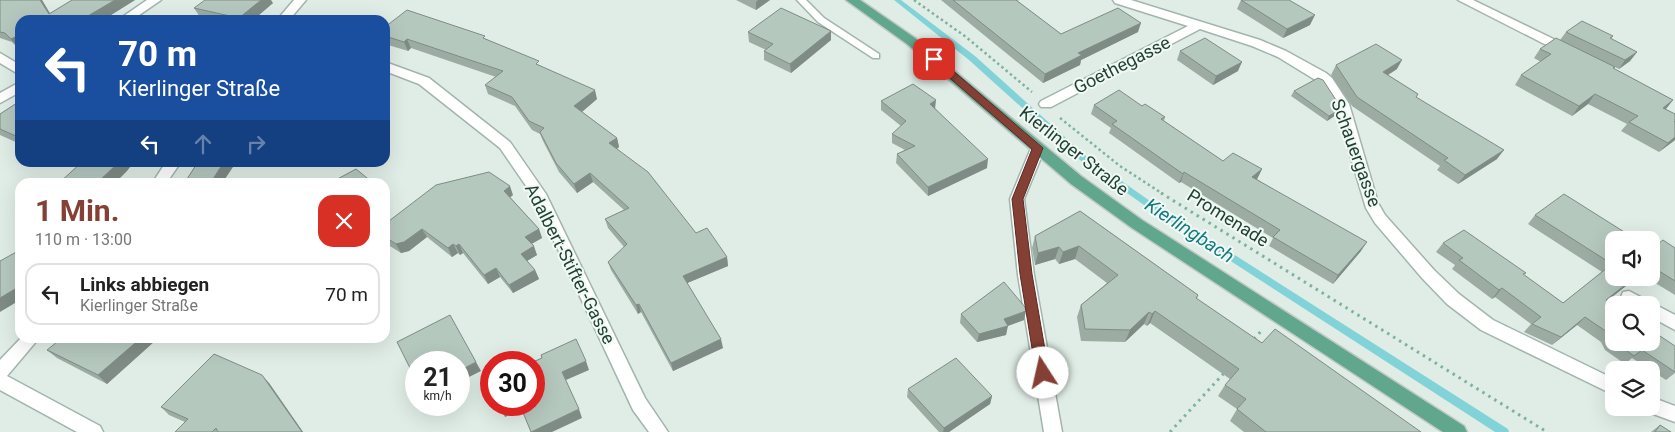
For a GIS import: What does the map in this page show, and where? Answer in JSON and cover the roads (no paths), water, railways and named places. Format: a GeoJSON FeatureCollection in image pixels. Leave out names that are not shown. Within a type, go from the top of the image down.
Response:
{"type":"FeatureCollection","features":[{"type":"Feature","properties":{"kind":"main road","name":"Kierlinger Straße"},"geometry":{"type":"LineString","coordinates":[[852,0],[911,40],[1076,180],[1137,224],[1458,432]]}},
{"type":"Feature","properties":{"kind":"street"},"geometry":{"type":"LineString","coordinates":[[132,15],[155,0]]}},
{"type":"Feature","properties":{"kind":"street"},"geometry":{"type":"LineString","coordinates":[[287,15],[300,0]]}},
{"type":"Feature","properties":{"kind":"street","name":"Schauergasse"},"geometry":{"type":"LineString","coordinates":[[1119,0],[1282,54],[1327,81],[1342,104],[1371,204],[1380,219],[1428,274],[1453,299],[1487,325],[1605,384]]}},
{"type":"Feature","properties":{"kind":"street"},"geometry":{"type":"LineString","coordinates":[[1464,0],[1580,56]]}},
{"type":"Feature","properties":{"kind":"street","name":"Goethegasse"},"geometry":{"type":"LineString","coordinates":[[1046,104],[1198,26]]}},
{"type":"Feature","properties":{"kind":"street"},"geometry":{"type":"LineString","coordinates":[[0,57],[15,68]]}},
{"type":"Feature","properties":{"kind":"street","name":"Adalbert-Stifter-Gasse"},"geometry":{"type":"LineString","coordinates":[[390,68],[424,81],[505,145],[539,194],[639,404],[659,432]]}},
{"type":"Feature","properties":{"kind":"street"},"geometry":{"type":"LineString","coordinates":[[0,99],[15,89]]}},
{"type":"Feature","properties":{"kind":"street"},"geometry":{"type":"LineString","coordinates":[[1038,148],[1018,199],[1026,274],[1053,432]]}},
{"type":"Feature","properties":{"kind":"street"},"geometry":{"type":"LineString","coordinates":[[163,178],[170,167]]}},
{"type":"Feature","properties":{"kind":"street"},"geometry":{"type":"LineString","coordinates":[[1660,314],[1675,323]]}},
{"type":"Feature","properties":{"kind":"street"},"geometry":{"type":"LineString","coordinates":[[0,372],[27,343]]}},
{"type":"Feature","properties":{"kind":"street"},"geometry":{"type":"LineString","coordinates":[[0,381],[94,432]]}},
{"type":"Feature","properties":{"kind":"street"},"geometry":{"type":"LineString","coordinates":[[1660,408],[1675,414]]}},
{"type":"Feature","properties":{"kind":"lane"},"geometry":{"type":"LineString","coordinates":[[801,0],[821,20],[876,56]]}},
{"type":"Feature","properties":{"kind":"waterway","name":"Kierlingbach"},"geometry":{"type":"LineString","coordinates":[[897,0],[972,58],[1083,158],[1147,203],[1504,432]]}}]}
